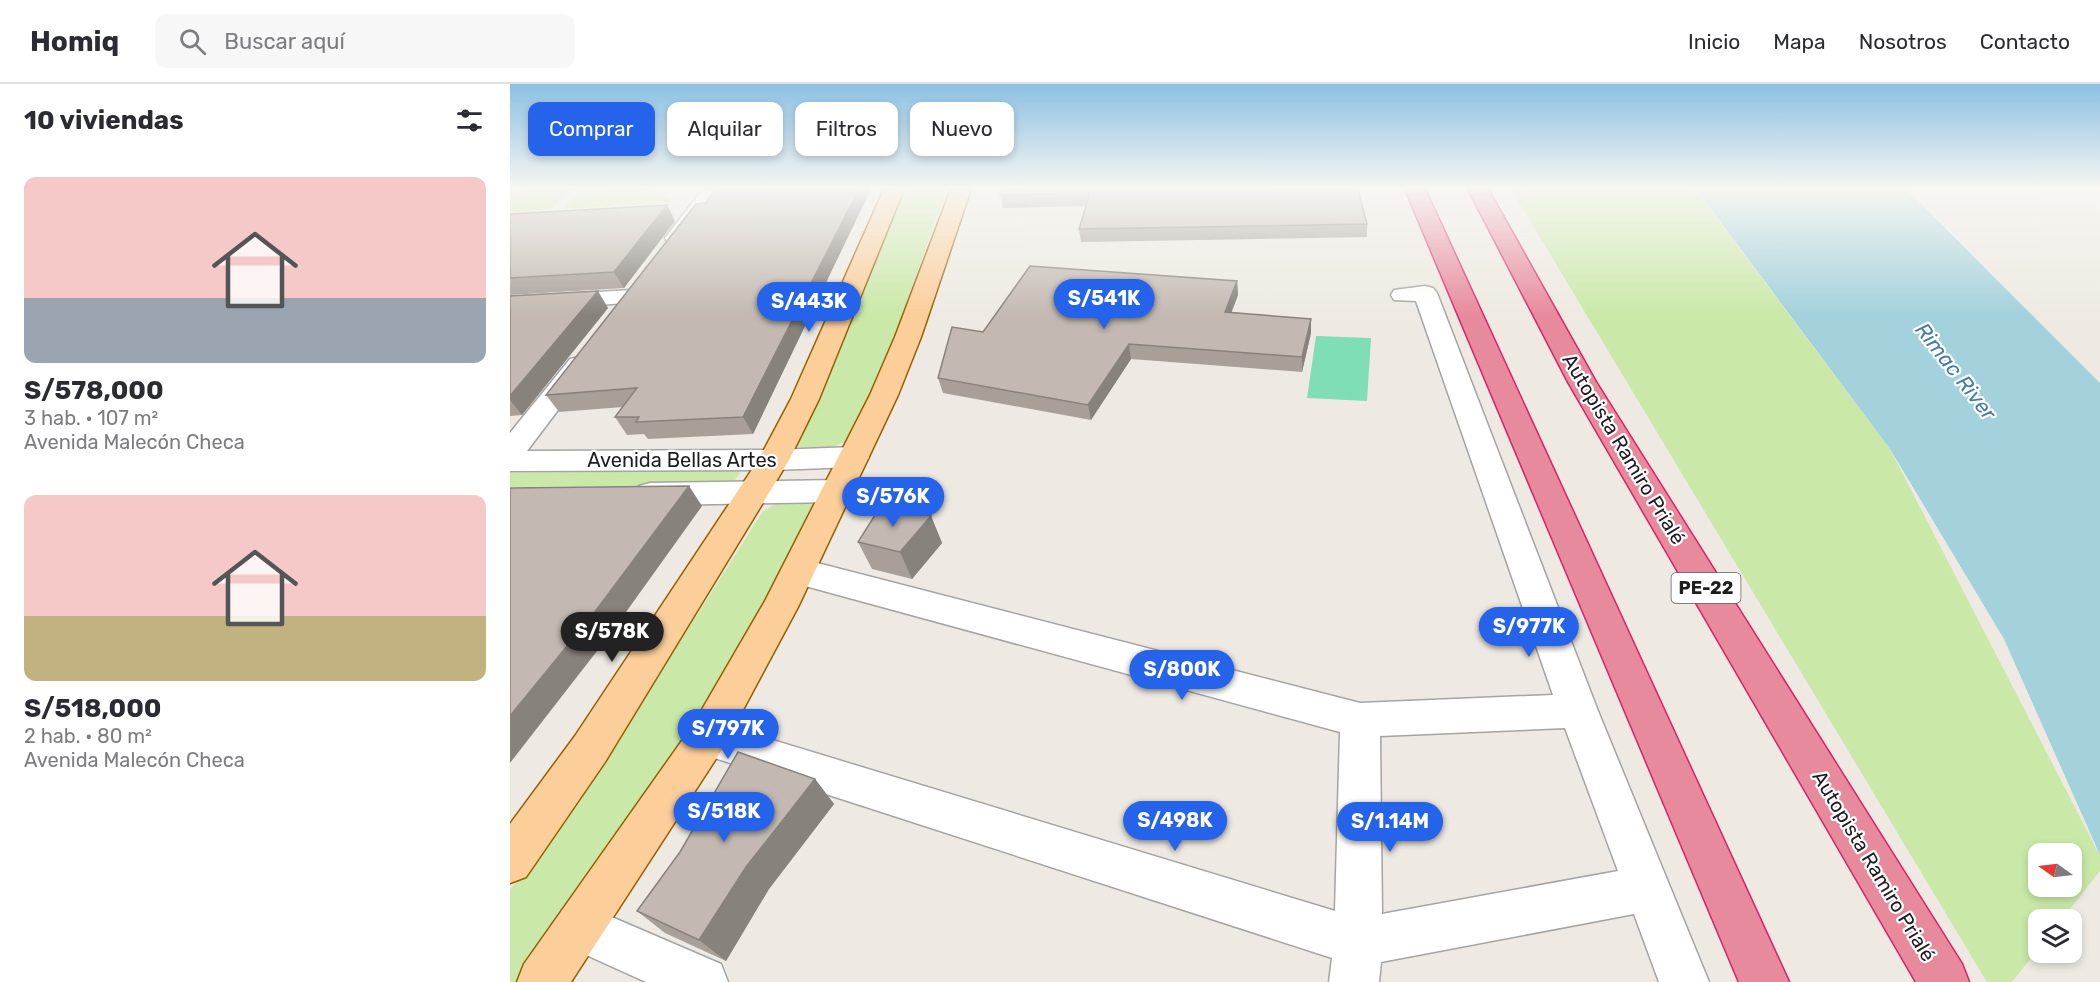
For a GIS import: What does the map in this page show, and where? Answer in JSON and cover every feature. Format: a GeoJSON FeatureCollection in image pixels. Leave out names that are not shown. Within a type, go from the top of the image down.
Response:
{"type":"FeatureCollection","features":[{"type":"Feature","properties":{"kind":"highway"},"geometry":{"type":"LineString","coordinates":[[1433,231],[1764,982]]}},
{"type":"Feature","properties":{"kind":"highway","name":"Autopista Ramiro Prialé"},"geometry":{"type":"LineString","coordinates":[[1501,231],[1582,381],[1944,982]]}},
{"type":"Feature","properties":{"kind":"main road"},"geometry":{"type":"LineString","coordinates":[[510,861],[590,749],[774,460],[805,399],[876,231]]}},
{"type":"Feature","properties":{"kind":"main road"},"geometry":{"type":"LineString","coordinates":[[542,982],[707,738],[798,571],[884,395],[908,337],[946,231]]}},
{"type":"Feature","properties":{"kind":"street"},"geometry":{"type":"LineString","coordinates":[[666,253],[679,231]]}},
{"type":"Feature","properties":{"kind":"street"},"geometry":{"type":"LineString","coordinates":[[510,304],[639,288],[510,453]]}},
{"type":"Feature","properties":{"kind":"street"},"geometry":{"type":"LineString","coordinates":[[1403,295],[1425,293],[1578,711],[1684,982]]}},
{"type":"Feature","properties":{"kind":"street","name":"Avenida Bellas Artes"},"geometry":{"type":"LineString","coordinates":[[510,461],[774,460],[846,474]]}},
{"type":"Feature","properties":{"kind":"street","name":"Avenida Bellas Artes"},"geometry":{"type":"LineString","coordinates":[[626,494],[754,493],[846,474]]}},
{"type":"Feature","properties":{"kind":"street"},"geometry":{"type":"LineString","coordinates":[[798,571],[1360,720],[1578,711]]}},
{"type":"Feature","properties":{"kind":"street"},"geometry":{"type":"LineString","coordinates":[[1356,962],[1360,720]]}},
{"type":"Feature","properties":{"kind":"street"},"geometry":{"type":"LineString","coordinates":[[707,738],[1356,962],[1647,889]]}},
{"type":"Feature","properties":{"kind":"street"},"geometry":{"type":"LineString","coordinates":[[579,927],[703,982]]}},
{"type":"Feature","properties":{"kind":"green space"},"geometry":{"type":"Polygon","coordinates":[[[888,231],[932,231],[895,338],[851,438],[823,449],[802,448],[795,445],[842,343],[888,231]]]}},
{"type":"Feature","properties":{"kind":"green space"},"geometry":{"type":"Polygon","coordinates":[[[1536,231],[1726,231],[1890,449],[2100,856],[2100,871],[2082,894],[2082,843],[2028,843],[2028,897],[2079,897],[2070,909],[2028,909],[2028,962],[2012,982],[1987,982],[1536,231]]]}},
{"type":"Feature","properties":{"kind":"green space"},"geometry":{"type":"Polygon","coordinates":[[[1316,336],[1371,338],[1367,401],[1307,398],[1316,336]]]}},
{"type":"Feature","properties":{"kind":"green space"},"geometry":{"type":"Polygon","coordinates":[[[742,469],[732,485],[510,487],[510,473],[742,469]]]}},
{"type":"Feature","properties":{"kind":"green space"},"geometry":{"type":"Polygon","coordinates":[[[806,500],[817,506],[771,594],[706,703],[518,982],[510,982],[510,890],[643,700],[763,511],[781,501],[806,500]]]}},
{"type":"Feature","properties":{"kind":"water","name":"Rimac River"},"geometry":{"type":"Polygon","coordinates":[[[1727,231],[1948,231],[2100,383],[2100,855],[2004,639],[1890,449],[1727,231]]]}},
{"type":"Feature","properties":{"kind":"building"},"geometry":{"type":"Polygon","coordinates":[[[510,231],[647,231],[614,272],[510,278],[510,231]]]}},
{"type":"Feature","properties":{"kind":"building"},"geometry":{"type":"Polygon","coordinates":[[[675,231],[838,231],[743,417],[636,422],[639,417],[615,417],[637,388],[546,395],[675,231]]]}},
{"type":"Feature","properties":{"kind":"building"},"geometry":{"type":"Polygon","coordinates":[[[1030,266],[1237,281],[1225,312],[1311,319],[1302,357],[1129,344],[1088,405],[938,378],[952,327],[983,332],[1030,266]]]}},
{"type":"Feature","properties":{"kind":"building"},"geometry":{"type":"Polygon","coordinates":[[[598,291],[510,396],[510,296],[598,291]]]}},
{"type":"Feature","properties":{"kind":"building"},"geometry":{"type":"Polygon","coordinates":[[[689,486],[594,613],[510,716],[510,488],[689,486]]]}},
{"type":"Feature","properties":{"kind":"building"},"geometry":{"type":"Polygon","coordinates":[[[882,504],[931,516],[900,552],[858,542],[882,504]]]}},
{"type":"Feature","properties":{"kind":"building"},"geometry":{"type":"Polygon","coordinates":[[[738,752],[815,779],[746,867],[699,940],[637,911],[680,852],[738,752]]]}}]}
